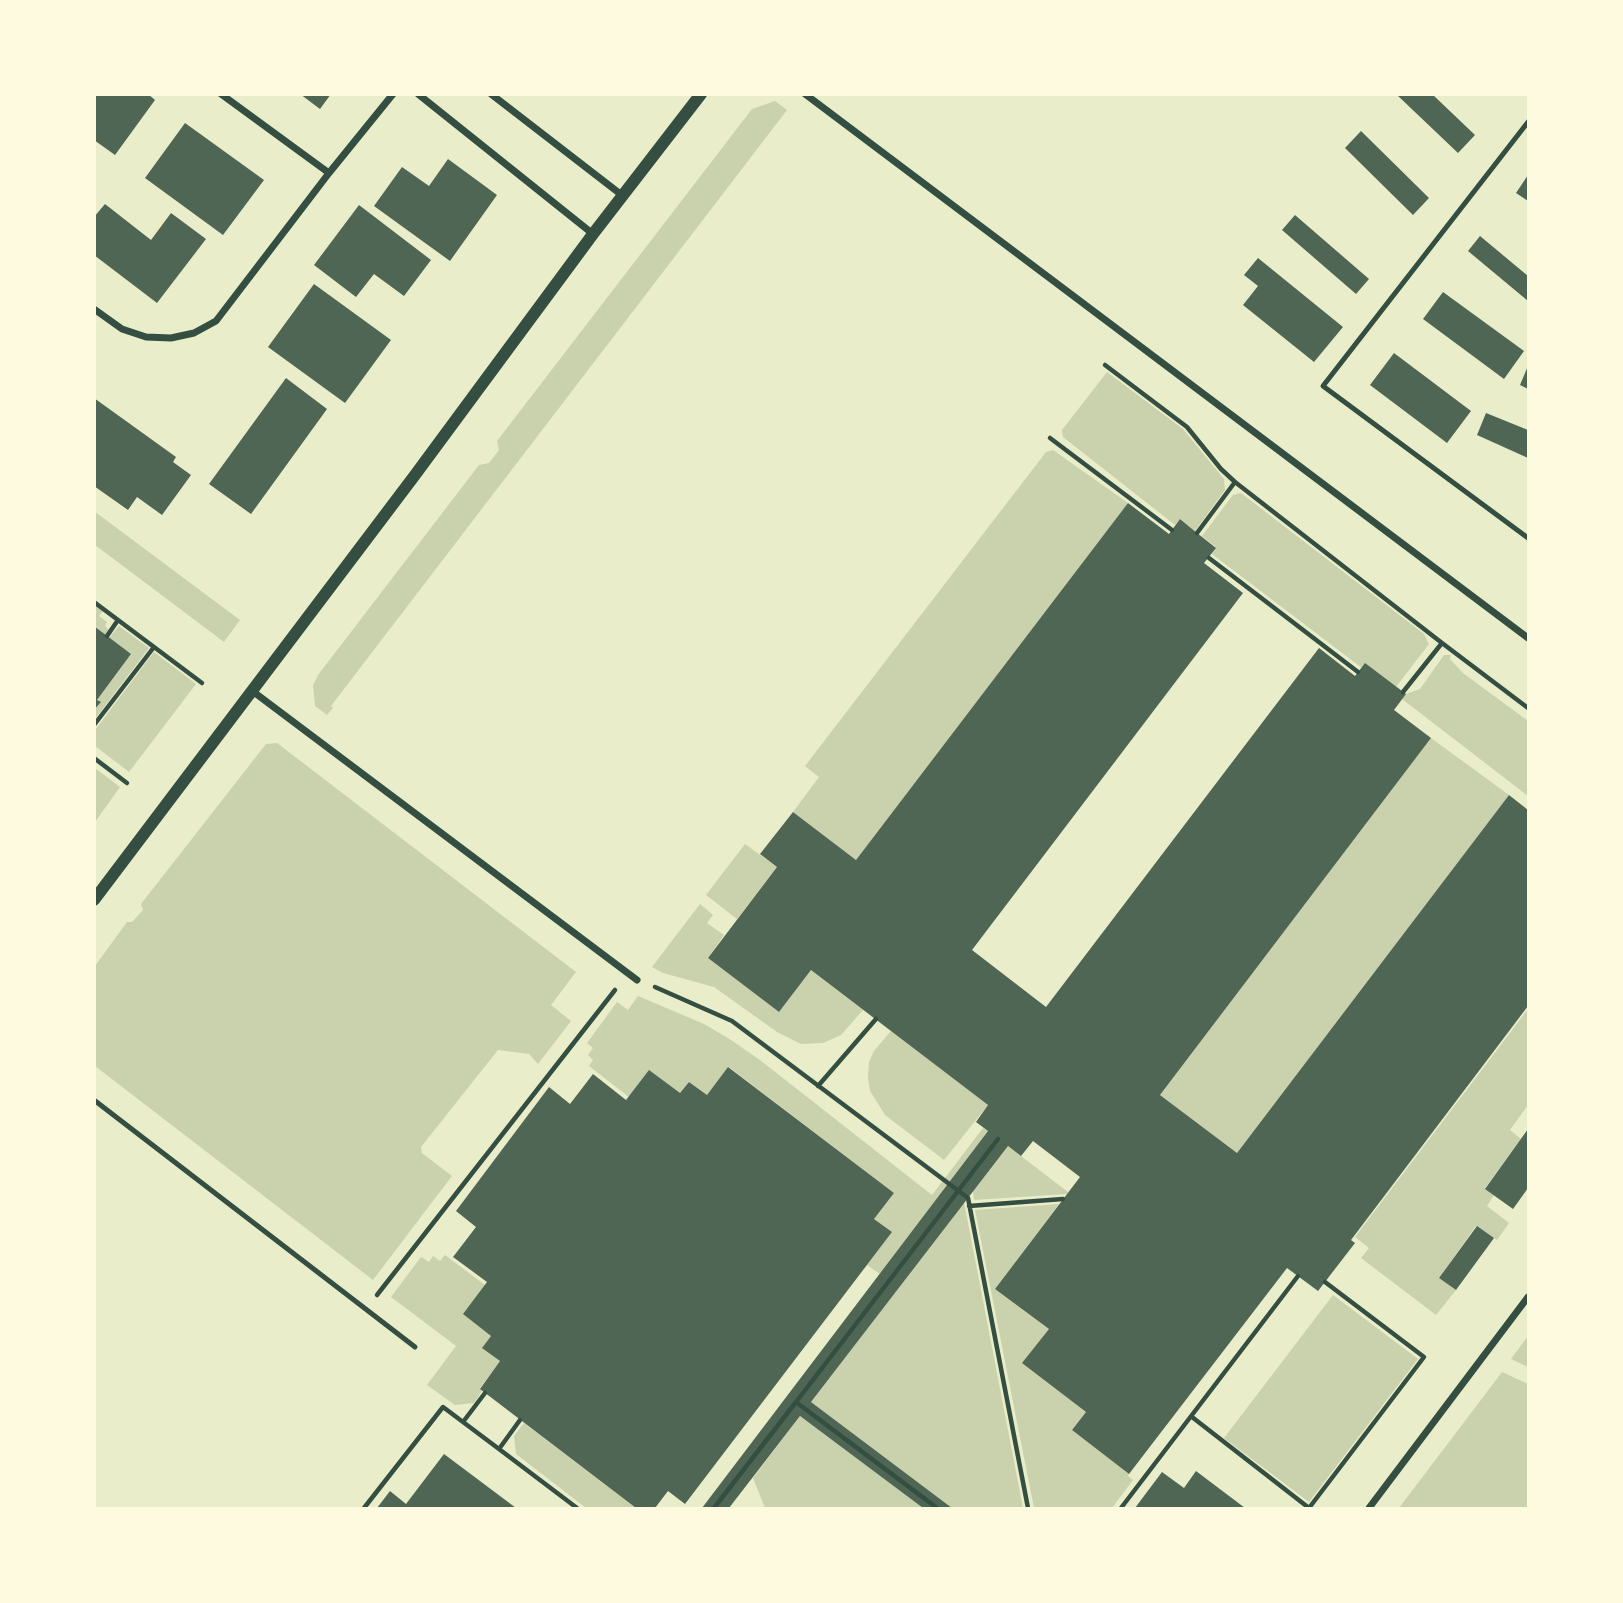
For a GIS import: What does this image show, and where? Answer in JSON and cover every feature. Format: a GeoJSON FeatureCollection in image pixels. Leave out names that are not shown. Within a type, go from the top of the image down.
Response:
{"type":"FeatureCollection","features":[{"type":"Feature","properties":{"kind":"street"},"geometry":{"type":"LineString","coordinates":[[221,94],[329,173]]}},
{"type":"Feature","properties":{"kind":"street"},"geometry":{"type":"LineString","coordinates":[[94,309],[122,329],[146,337],[171,338],[194,332],[216,321],[393,94]]}},
{"type":"Feature","properties":{"kind":"street"},"geometry":{"type":"LineString","coordinates":[[418,94],[593,234]]}},
{"type":"Feature","properties":{"kind":"street"},"geometry":{"type":"LineString","coordinates":[[491,94],[624,197]]}},
{"type":"Feature","properties":{"kind":"street"},"geometry":{"type":"LineString","coordinates":[[94,900],[701,94]]}},
{"type":"Feature","properties":{"kind":"street"},"geometry":{"type":"LineString","coordinates":[[805,94],[1528,638]]}},
{"type":"Feature","properties":{"kind":"street"},"geometry":{"type":"LineString","coordinates":[[251,690],[637,980]]}},
{"type":"Feature","properties":{"kind":"street"},"geometry":{"type":"LineString","coordinates":[[1369,1508],[1528,1297]]}},
{"type":"Feature","properties":{"kind":"lane"},"geometry":{"type":"LineString","coordinates":[[1528,122],[1323,386],[1528,538]]}},
{"type":"Feature","properties":{"kind":"lane"},"geometry":{"type":"LineString","coordinates":[[94,1100],[415,1348]]}},
{"type":"Feature","properties":{"kind":"path"},"geometry":{"type":"LineString","coordinates":[[1105,365],[1187,427],[1235,482],[1528,708]]}},
{"type":"Feature","properties":{"kind":"path"},"geometry":{"type":"LineString","coordinates":[[1049,438],[1172,530]]}},
{"type":"Feature","properties":{"kind":"path"},"geometry":{"type":"LineString","coordinates":[[1197,533],[1235,482]]}},
{"type":"Feature","properties":{"kind":"path"},"geometry":{"type":"LineString","coordinates":[[1209,558],[1358,672]]}},
{"type":"Feature","properties":{"kind":"path"},"geometry":{"type":"LineString","coordinates":[[94,602],[202,683]]}},
{"type":"Feature","properties":{"kind":"path"},"geometry":{"type":"LineString","coordinates":[[107,636],[118,620]]}},
{"type":"Feature","properties":{"kind":"path"},"geometry":{"type":"LineString","coordinates":[[1403,692],[1442,643]]}},
{"type":"Feature","properties":{"kind":"path"},"geometry":{"type":"LineString","coordinates":[[94,725],[153,647]]}},
{"type":"Feature","properties":{"kind":"path"},"geometry":{"type":"LineString","coordinates":[[94,758],[127,783]]}},
{"type":"Feature","properties":{"kind":"path"},"geometry":{"type":"LineString","coordinates":[[366,1309],[628,973]]}},
{"type":"Feature","properties":{"kind":"path"},"geometry":{"type":"LineString","coordinates":[[637,980],[732,1021],[968,1198],[1028,1508]]}},
{"type":"Feature","properties":{"kind":"path"},"geometry":{"type":"LineString","coordinates":[[818,1086],[876,1020]]}},
{"type":"Feature","properties":{"kind":"path"},"geometry":{"type":"LineString","coordinates":[[715,1508],[998,1139]]}},
{"type":"Feature","properties":{"kind":"path"},"geometry":{"type":"LineString","coordinates":[[969,1206],[1063,1199]]}},
{"type":"Feature","properties":{"kind":"path"},"geometry":{"type":"LineString","coordinates":[[1121,1508],[1298,1276]]}},
{"type":"Feature","properties":{"kind":"path"},"geometry":{"type":"LineString","coordinates":[[1192,1417],[1309,1508],[1424,1357],[1325,1282]]}},
{"type":"Feature","properties":{"kind":"path"},"geometry":{"type":"LineString","coordinates":[[463,1422],[485,1393]]}},
{"type":"Feature","properties":{"kind":"path"},"geometry":{"type":"LineString","coordinates":[[796,1402],[937,1508]]}},
{"type":"Feature","properties":{"kind":"path"},"geometry":{"type":"LineString","coordinates":[[364,1508],[443,1407],[577,1508]]}},
{"type":"Feature","properties":{"kind":"path"},"geometry":{"type":"LineString","coordinates":[[499,1449],[520,1420]]}},
{"type":"Feature","properties":{"kind":"green space"},"geometry":{"type":"Polygon","coordinates":[[[775,101],[787,110],[331,706],[333,708],[327,715],[315,706],[313,685],[318,675],[479,465],[489,463],[499,450],[497,441],[752,109],[775,101]]]}},
{"type":"Feature","properties":{"kind":"green space"},"geometry":{"type":"Polygon","coordinates":[[[1107,372],[1183,429],[1224,479],[1225,490],[1195,531],[1180,519],[1175,525],[1063,437],[1062,430],[1107,372]]]}},
{"type":"Feature","properties":{"kind":"green space"},"geometry":{"type":"Polygon","coordinates":[[[1053,450],[1128,503],[856,860],[793,812],[819,777],[805,766],[1046,452],[1053,450]]]}},
{"type":"Feature","properties":{"kind":"green space"},"geometry":{"type":"Polygon","coordinates":[[[1241,493],[1424,634],[1429,644],[1396,687],[1362,668],[1212,554],[1216,547],[1202,536],[1233,495],[1241,493]]]}},
{"type":"Feature","properties":{"kind":"green space"},"geometry":{"type":"Polygon","coordinates":[[[94,511],[240,620],[224,642],[95,545],[94,511]]]}},
{"type":"Feature","properties":{"kind":"green space"},"geometry":{"type":"Polygon","coordinates":[[[94,604],[103,611],[99,616],[107,622],[105,626],[109,630],[105,635],[95,626],[94,604]]]}},
{"type":"Feature","properties":{"kind":"green space"},"geometry":{"type":"Polygon","coordinates":[[[119,626],[149,648],[95,719],[94,710],[100,703],[97,700],[131,654],[109,638],[119,626]]]}},
{"type":"Feature","properties":{"kind":"green space"},"geometry":{"type":"Polygon","coordinates":[[[154,652],[196,684],[129,772],[95,746],[95,730],[154,652]]]}},
{"type":"Feature","properties":{"kind":"green space"},"geometry":{"type":"Polygon","coordinates":[[[1444,655],[1451,655],[1450,659],[1463,673],[1528,721],[1528,796],[1402,699],[1406,694],[1420,689],[1444,655]]]}},
{"type":"Feature","properties":{"kind":"green space"},"geometry":{"type":"Polygon","coordinates":[[[1431,738],[1509,795],[1237,1153],[1160,1095],[1431,738]]]}},
{"type":"Feature","properties":{"kind":"green space"},"geometry":{"type":"Polygon","coordinates":[[[277,743],[576,972],[551,1005],[571,1021],[538,1064],[529,1054],[498,1050],[421,1147],[422,1153],[452,1176],[373,1280],[95,1066],[95,966],[127,922],[132,922],[143,910],[141,904],[266,744],[277,743]]]}},
{"type":"Feature","properties":{"kind":"green space"},"geometry":{"type":"Polygon","coordinates":[[[95,768],[120,787],[94,822],[95,768]]]}},
{"type":"Feature","properties":{"kind":"green space"},"geometry":{"type":"Polygon","coordinates":[[[745,844],[777,867],[737,919],[706,895],[745,844]]]}},
{"type":"Feature","properties":{"kind":"green space"},"geometry":{"type":"Polygon","coordinates":[[[700,904],[713,915],[707,923],[724,935],[708,958],[779,1012],[811,970],[863,1010],[841,1035],[823,1043],[801,1044],[777,1032],[714,987],[663,973],[652,967],[700,904]]]}},
{"type":"Feature","properties":{"kind":"green space"},"geometry":{"type":"Polygon","coordinates":[[[638,996],[704,1024],[728,1038],[932,1195],[983,1128],[988,1131],[880,1274],[867,1265],[892,1232],[874,1219],[894,1193],[729,1067],[707,1095],[689,1082],[680,1093],[629,1097],[589,1066],[593,1060],[588,1055],[593,1048],[587,1043],[617,1002],[628,1010],[638,996]]]}},
{"type":"Feature","properties":{"kind":"green space"},"geometry":{"type":"Polygon","coordinates":[[[1528,1009],[1528,1105],[1510,1130],[1521,1139],[1485,1188],[1494,1195],[1487,1206],[1509,1223],[1497,1240],[1476,1226],[1439,1278],[1456,1290],[1436,1315],[1361,1258],[1369,1248],[1355,1237],[1528,1009]]]}},
{"type":"Feature","properties":{"kind":"green space"},"geometry":{"type":"Polygon","coordinates":[[[891,1031],[988,1105],[944,1160],[885,1115],[870,1091],[869,1062],[874,1051],[891,1031]]]}},
{"type":"Feature","properties":{"kind":"green space"},"geometry":{"type":"Polygon","coordinates":[[[1008,1146],[1068,1192],[1067,1194],[974,1200],[973,1191],[1008,1146]]]}},
{"type":"Feature","properties":{"kind":"green space"},"geometry":{"type":"Polygon","coordinates":[[[964,1202],[1023,1508],[952,1508],[811,1402],[964,1202]]]}},
{"type":"Feature","properties":{"kind":"green space"},"geometry":{"type":"Polygon","coordinates":[[[1059,1204],[995,1289],[1049,1329],[1023,1363],[1086,1412],[1072,1430],[1129,1474],[1133,1480],[1112,1508],[1034,1508],[975,1210],[1059,1204]]]}},
{"type":"Feature","properties":{"kind":"green space"},"geometry":{"type":"Polygon","coordinates":[[[445,1255],[485,1285],[464,1314],[491,1336],[483,1348],[500,1361],[480,1388],[482,1391],[474,1403],[455,1405],[427,1385],[456,1346],[391,1297],[421,1257],[429,1262],[433,1256],[440,1261],[445,1255]]]}},
{"type":"Feature","properties":{"kind":"green space"},"geometry":{"type":"Polygon","coordinates":[[[1333,1295],[1418,1359],[1309,1502],[1224,1438],[1333,1295]]]}},
{"type":"Feature","properties":{"kind":"green space"},"geometry":{"type":"Polygon","coordinates":[[[1528,1336],[1528,1367],[1511,1359],[1528,1336]]]}},
{"type":"Feature","properties":{"kind":"green space"},"geometry":{"type":"Polygon","coordinates":[[[1502,1372],[1528,1384],[1528,1508],[1399,1508],[1502,1372]]]}},
{"type":"Feature","properties":{"kind":"green space"},"geometry":{"type":"Polygon","coordinates":[[[800,1416],[923,1508],[765,1508],[753,1478],[800,1416]]]}},
{"type":"Feature","properties":{"kind":"green space"},"geometry":{"type":"Polygon","coordinates":[[[524,1423],[636,1508],[586,1508],[516,1454],[514,1436],[524,1423]]]}},
{"type":"Feature","properties":{"kind":"building"},"geometry":{"type":"Polygon","coordinates":[[[94,94],[148,94],[155,100],[115,155],[94,140],[94,94]]]}},
{"type":"Feature","properties":{"kind":"building"},"geometry":{"type":"Polygon","coordinates":[[[300,94],[331,94],[320,109],[300,94]]]}},
{"type":"Feature","properties":{"kind":"building"},"geometry":{"type":"Polygon","coordinates":[[[1396,94],[1432,94],[1475,135],[1458,153],[1396,94]]]}},
{"type":"Feature","properties":{"kind":"building"},"geometry":{"type":"Polygon","coordinates":[[[185,123],[264,180],[223,235],[145,178],[185,123]]]}},
{"type":"Feature","properties":{"kind":"building"},"geometry":{"type":"Polygon","coordinates":[[[1361,131],[1429,198],[1413,215],[1345,148],[1361,131]]]}},
{"type":"Feature","properties":{"kind":"building"},"geometry":{"type":"Polygon","coordinates":[[[448,159],[497,195],[450,261],[374,206],[402,167],[429,186],[448,159]]]}},
{"type":"Feature","properties":{"kind":"building"},"geometry":{"type":"Polygon","coordinates":[[[1528,175],[1528,201],[1516,193],[1528,175]]]}},
{"type":"Feature","properties":{"kind":"building"},"geometry":{"type":"Polygon","coordinates":[[[105,204],[151,240],[171,213],[206,239],[157,303],[94,255],[94,217],[105,204]]]}},
{"type":"Feature","properties":{"kind":"building"},"geometry":{"type":"Polygon","coordinates":[[[359,205],[431,260],[404,296],[374,274],[356,297],[314,265],[359,205]]]}},
{"type":"Feature","properties":{"kind":"building"},"geometry":{"type":"Polygon","coordinates":[[[1295,215],[1369,279],[1356,294],[1282,230],[1295,215]]]}},
{"type":"Feature","properties":{"kind":"building"},"geometry":{"type":"Polygon","coordinates":[[[1480,236],[1528,276],[1528,301],[1468,251],[1480,236]]]}},
{"type":"Feature","properties":{"kind":"building"},"geometry":{"type":"Polygon","coordinates":[[[1258,258],[1343,327],[1314,362],[1243,305],[1258,286],[1244,275],[1258,258]]]}},
{"type":"Feature","properties":{"kind":"building"},"geometry":{"type":"Polygon","coordinates":[[[314,284],[391,340],[345,403],[268,347],[314,284]]]}},
{"type":"Feature","properties":{"kind":"building"},"geometry":{"type":"Polygon","coordinates":[[[1443,292],[1524,351],[1504,379],[1423,319],[1443,292]]]}},
{"type":"Feature","properties":{"kind":"building"},"geometry":{"type":"Polygon","coordinates":[[[1394,353],[1471,411],[1447,443],[1370,385],[1394,353]]]}},
{"type":"Feature","properties":{"kind":"building"},"geometry":{"type":"Polygon","coordinates":[[[1528,366],[1528,389],[1520,385],[1528,366]]]}},
{"type":"Feature","properties":{"kind":"building"},"geometry":{"type":"Polygon","coordinates":[[[286,378],[327,409],[251,514],[209,484],[286,378]]]}},
{"type":"Feature","properties":{"kind":"building"},"geometry":{"type":"Polygon","coordinates":[[[94,398],[176,457],[173,462],[191,475],[162,515],[137,497],[128,510],[94,486],[94,398]]]}},
{"type":"Feature","properties":{"kind":"building"},"geometry":{"type":"Polygon","coordinates":[[[1486,413],[1528,430],[1528,458],[1477,435],[1486,413]]]}},
{"type":"Feature","properties":{"kind":"building"},"geometry":{"type":"Polygon","coordinates":[[[1128,503],[1169,534],[1180,519],[1216,548],[1204,563],[1243,593],[972,950],[1046,1007],[1319,648],[1355,676],[1365,663],[1406,694],[1394,710],[1431,738],[1160,1095],[1237,1153],[1509,795],[1528,810],[1528,1006],[1351,1240],[1355,1243],[1318,1291],[1287,1268],[1129,1474],[1072,1430],[1086,1412],[1022,1363],[1049,1329],[995,1289],[1080,1177],[1033,1141],[1021,1156],[1008,1146],[811,1402],[952,1508],[923,1508],[800,1416],[729,1508],[702,1508],[988,1131],[976,1122],[988,1105],[811,970],[779,1012],[708,958],[777,867],[760,854],[793,812],[856,860],[1128,503]]]}},
{"type":"Feature","properties":{"kind":"building"},"geometry":{"type":"Polygon","coordinates":[[[94,626],[131,654],[97,700],[101,702],[94,710],[94,626]]]}},
{"type":"Feature","properties":{"kind":"building"},"geometry":{"type":"Polygon","coordinates":[[[728,1067],[894,1193],[874,1219],[892,1232],[685,1504],[668,1491],[655,1508],[636,1508],[480,1389],[500,1361],[482,1348],[491,1336],[463,1314],[487,1282],[453,1257],[476,1227],[456,1211],[549,1087],[570,1104],[593,1074],[626,1100],[649,1070],[680,1093],[689,1082],[707,1095],[728,1067]]]}},
{"type":"Feature","properties":{"kind":"building"},"geometry":{"type":"Polygon","coordinates":[[[1528,1129],[1528,1188],[1513,1209],[1485,1189],[1528,1129]]]}},
{"type":"Feature","properties":{"kind":"building"},"geometry":{"type":"Polygon","coordinates":[[[1477,1226],[1494,1238],[1456,1290],[1439,1278],[1477,1226]]]}},
{"type":"Feature","properties":{"kind":"building"},"geometry":{"type":"Polygon","coordinates":[[[444,1454],[516,1508],[377,1508],[390,1491],[406,1504],[444,1454]]]}},
{"type":"Feature","properties":{"kind":"building"},"geometry":{"type":"Polygon","coordinates":[[[1196,1471],[1245,1508],[1135,1508],[1162,1472],[1184,1488],[1196,1471]]]}}]}
